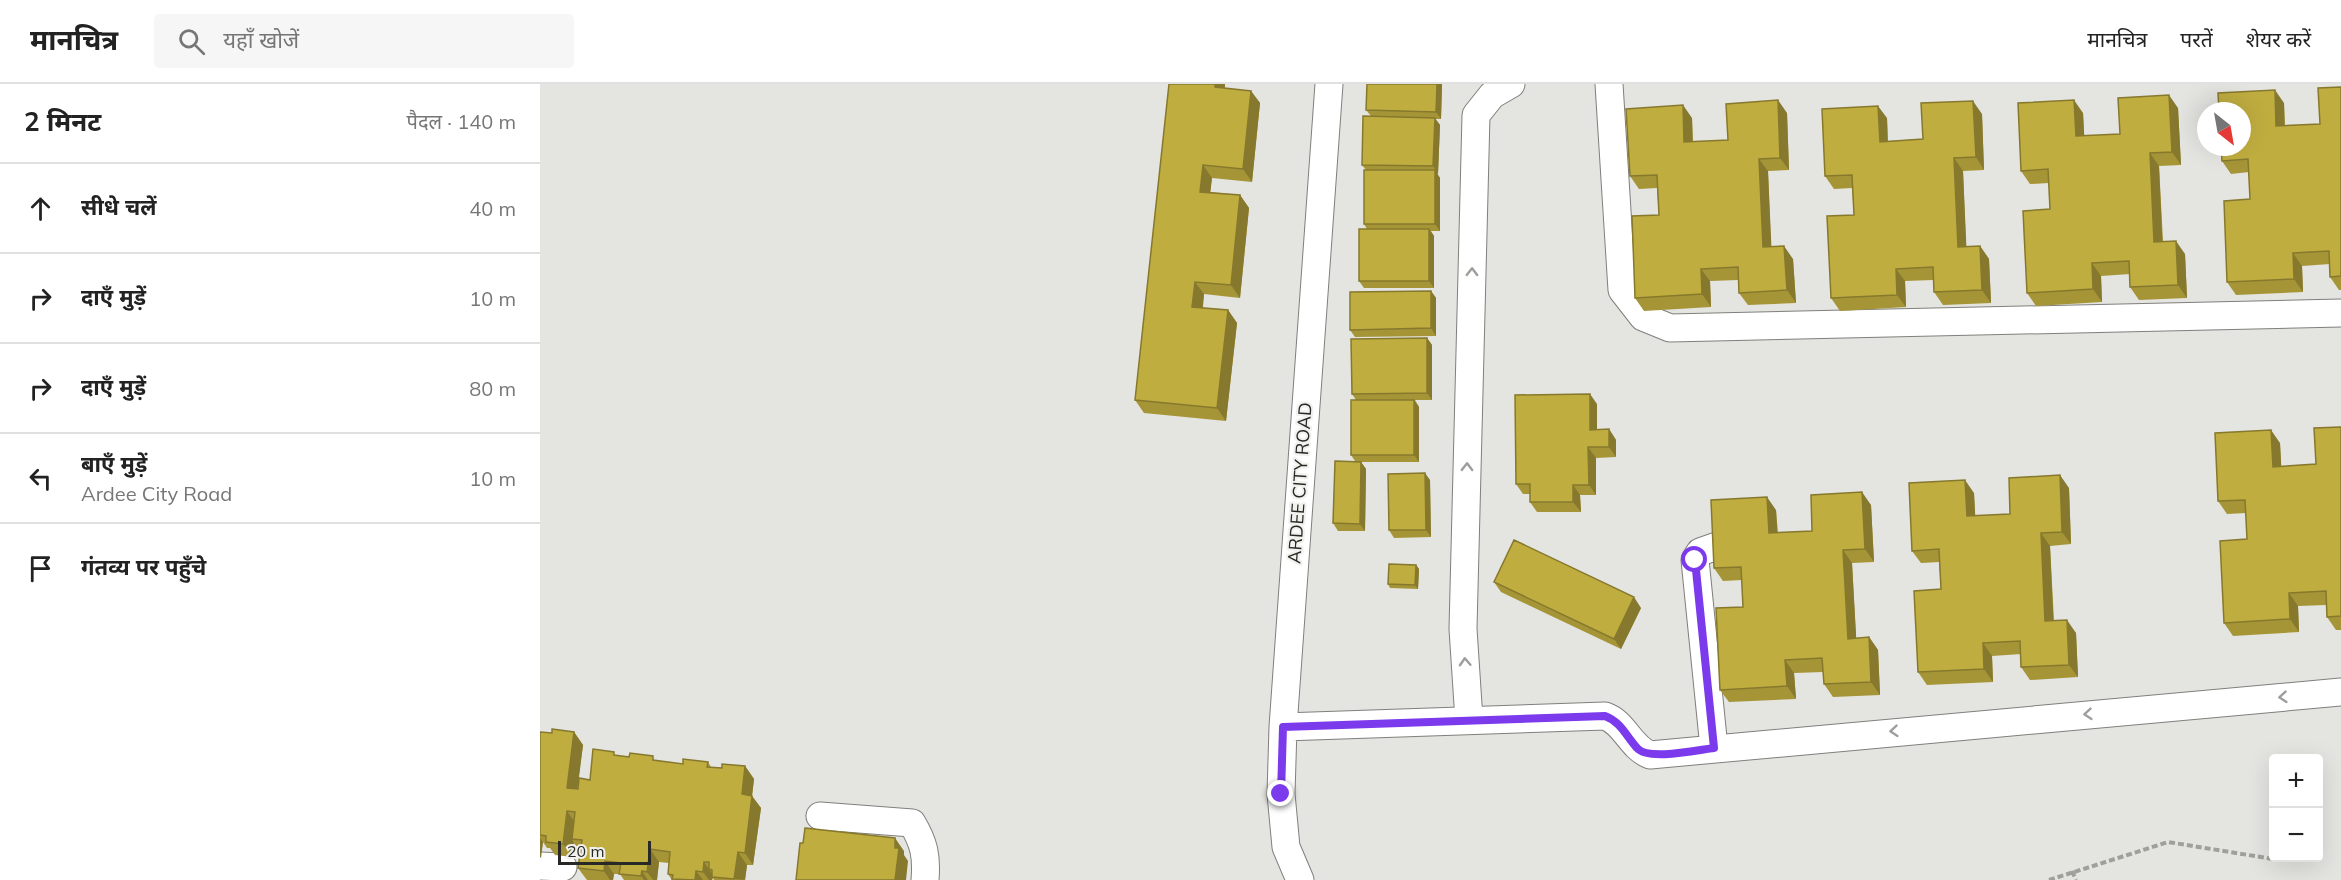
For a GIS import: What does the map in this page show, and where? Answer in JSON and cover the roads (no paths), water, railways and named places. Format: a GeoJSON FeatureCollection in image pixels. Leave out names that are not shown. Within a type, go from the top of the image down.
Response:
{"type":"FeatureCollection","features":[{"type":"Feature","properties":{"kind":"street","name":"ARDEE CITY ROAD"},"geometry":{"type":"LineString","coordinates":[[1300,880],[1286,848],[1281,794],[1283,727],[1329,84]]}},
{"type":"Feature","properties":{"kind":"street"},"geometry":{"type":"LineString","coordinates":[[1469,720],[1463,629],[1476,115],[1492,95],[1511,84]]}},
{"type":"Feature","properties":{"kind":"street"},"geometry":{"type":"LineString","coordinates":[[1609,84],[1622,290],[1643,317],[1670,328],[2341,313]]}},
{"type":"Feature","properties":{"kind":"street"},"geometry":{"type":"LineString","coordinates":[[1714,748],[1695,560],[1700,552],[1717,546]]}},
{"type":"Feature","properties":{"kind":"street"},"geometry":{"type":"LineString","coordinates":[[1283,727],[1605,716],[1616,720],[1639,751],[1650,755],[2341,692]]}},
{"type":"Feature","properties":{"kind":"street"},"geometry":{"type":"LineString","coordinates":[[820,816],[912,823],[922,840],[926,867],[925,880]]}}]}
